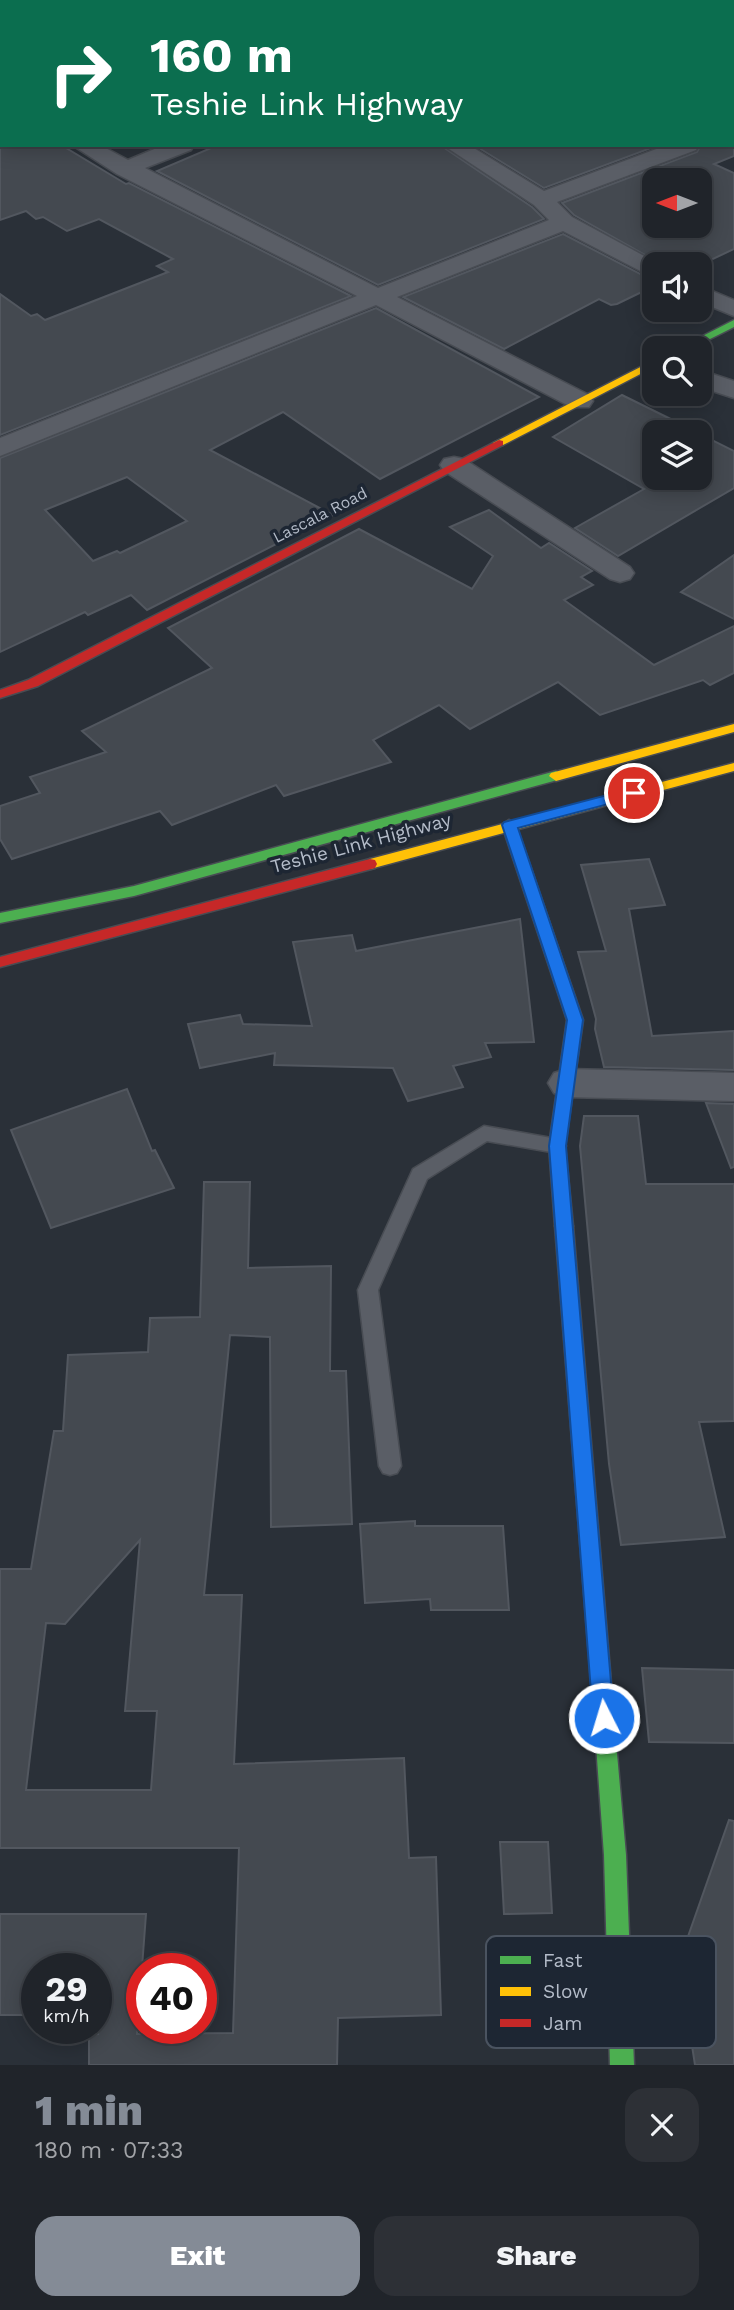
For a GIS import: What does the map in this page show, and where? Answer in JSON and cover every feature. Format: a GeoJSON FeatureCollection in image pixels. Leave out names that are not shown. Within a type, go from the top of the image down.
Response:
{"type":"FeatureCollection","features":[{"type":"Feature","properties":{"kind":"street"},"geometry":{"type":"LineString","coordinates":[[86,147],[580,401]]}},
{"type":"Feature","properties":{"kind":"street"},"geometry":{"type":"LineString","coordinates":[[125,169],[178,147]]}},
{"type":"Feature","properties":{"kind":"street"},"geometry":{"type":"LineString","coordinates":[[457,147],[542,200],[564,222],[642,264]]}},
{"type":"Feature","properties":{"kind":"street"},"geometry":{"type":"LineString","coordinates":[[542,200],[683,147]]}},
{"type":"Feature","properties":{"kind":"street"},"geometry":{"type":"LineString","coordinates":[[0,448],[195,366],[380,297],[564,222]]}},
{"type":"Feature","properties":{"kind":"street"},"geometry":{"type":"LineString","coordinates":[[712,299],[734,309]]}},
{"type":"Feature","properties":{"kind":"street"},"geometry":{"type":"LineString","coordinates":[[708,336],[734,323]]}},
{"type":"Feature","properties":{"kind":"street","name":"Lascala Road"},"geometry":{"type":"LineString","coordinates":[[0,694],[33,683],[642,369]]}},
{"type":"Feature","properties":{"kind":"street"},"geometry":{"type":"LineString","coordinates":[[712,382],[734,390]]}},
{"type":"Feature","properties":{"kind":"street"},"geometry":{"type":"LineString","coordinates":[[454,465],[620,573]]}},
{"type":"Feature","properties":{"kind":"street","name":"Teshie Link Highway"},"geometry":{"type":"LineString","coordinates":[[0,918],[134,891],[734,728]]}},
{"type":"Feature","properties":{"kind":"street","name":"Teshie Link Highway"},"geometry":{"type":"LineString","coordinates":[[0,962],[734,767]]}},
{"type":"Feature","properties":{"kind":"street"},"geometry":{"type":"LineString","coordinates":[[509,825],[575,1020],[557,1146],[615,1855],[618,1936]]}},
{"type":"Feature","properties":{"kind":"street"},"geometry":{"type":"LineString","coordinates":[[567,1083],[734,1087]]}},
{"type":"Feature","properties":{"kind":"lane"},"geometry":{"type":"LineString","coordinates":[[390,1466],[368,1290],[420,1174],[484,1133],[557,1146]]}},
{"type":"Feature","properties":{"kind":"building"},"geometry":{"type":"Polygon","coordinates":[[[0,147],[64,147],[126,184],[129,183],[351,296],[0,435],[0,294],[31,316],[37,314],[45,320],[168,272],[157,266],[173,259],[99,219],[67,231],[43,217],[36,219],[26,211],[0,220],[0,147]]]}},
{"type":"Feature","properties":{"kind":"building"},"geometry":{"type":"Polygon","coordinates":[[[213,147],[443,147],[532,207],[544,219],[378,285],[157,171],[213,147]]]}},
{"type":"Feature","properties":{"kind":"building"},"geometry":{"type":"Polygon","coordinates":[[[477,147],[654,147],[544,188],[477,147]]]}},
{"type":"Feature","properties":{"kind":"building"},"geometry":{"type":"Polygon","coordinates":[[[700,147],[734,147],[734,156],[714,164],[734,173],[734,249],[712,259],[712,252],[642,253],[574,215],[562,203],[642,173],[642,238],[712,238],[712,168],[655,168],[697,152],[700,147]]]}},
{"type":"Feature","properties":{"kind":"building"},"geometry":{"type":"Polygon","coordinates":[[[563,234],[642,275],[642,292],[611,305],[599,299],[504,349],[403,297],[563,234]]]}},
{"type":"Feature","properties":{"kind":"building"},"geometry":{"type":"Polygon","coordinates":[[[376,308],[539,397],[380,479],[283,412],[210,450],[333,515],[147,610],[131,595],[88,615],[85,612],[0,652],[0,458],[376,308]],[[127,477],[45,510],[93,561],[117,551],[120,553],[187,521],[127,477]]]}},
{"type":"Feature","properties":{"kind":"building"},"geometry":{"type":"Polygon","coordinates":[[[622,395],[673,420],[642,420],[642,488],[553,437],[622,395]]]}},
{"type":"Feature","properties":{"kind":"building"},"geometry":{"type":"Polygon","coordinates":[[[712,440],[734,451],[734,488],[618,556],[575,528],[642,490],[712,490],[712,440]]]}},
{"type":"Feature","properties":{"kind":"building"},"geometry":{"type":"Polygon","coordinates":[[[489,510],[541,548],[549,543],[592,571],[581,577],[593,585],[564,600],[654,665],[734,626],[734,673],[710,685],[703,680],[600,715],[558,682],[470,729],[439,705],[373,740],[391,762],[284,796],[276,785],[172,825],[160,811],[12,859],[0,839],[0,806],[40,793],[30,777],[106,752],[82,731],[212,668],[168,628],[359,529],[472,589],[493,556],[450,527],[489,510]]]}},
{"type":"Feature","properties":{"kind":"building"},"geometry":{"type":"Polygon","coordinates":[[[734,555],[734,619],[681,592],[734,555]]]}},
{"type":"Feature","properties":{"kind":"building"},"geometry":{"type":"Polygon","coordinates":[[[649,859],[665,905],[629,909],[652,1036],[734,1031],[734,1070],[604,1067],[595,1029],[596,1019],[578,952],[606,951],[581,865],[649,859]]]}},
{"type":"Feature","properties":{"kind":"building"},"geometry":{"type":"Polygon","coordinates":[[[520,919],[534,1042],[485,1043],[491,1057],[453,1066],[463,1087],[408,1101],[393,1068],[274,1065],[275,1053],[200,1068],[188,1024],[240,1015],[243,1024],[312,1026],[293,942],[352,935],[356,951],[520,919]]]}},
{"type":"Feature","properties":{"kind":"building"},"geometry":{"type":"Polygon","coordinates":[[[127,1089],[152,1151],[155,1150],[174,1188],[51,1228],[11,1130],[127,1089]]]}},
{"type":"Feature","properties":{"kind":"building"},"geometry":{"type":"Polygon","coordinates":[[[706,1103],[734,1104],[734,1167],[731,1168],[706,1103]]]}},
{"type":"Feature","properties":{"kind":"building"},"geometry":{"type":"Polygon","coordinates":[[[584,1116],[638,1116],[646,1184],[734,1184],[734,1421],[699,1422],[725,1537],[621,1545],[609,1464],[580,1146],[584,1116]]]}},
{"type":"Feature","properties":{"kind":"building"},"geometry":{"type":"Polygon","coordinates":[[[204,1182],[250,1182],[248,1268],[331,1266],[330,1371],[346,1371],[352,1524],[271,1527],[270,1337],[230,1335],[204,1595],[242,1595],[234,1764],[404,1758],[409,1858],[436,1857],[441,2015],[338,2018],[337,2065],[89,2065],[89,2044],[112,2044],[112,1953],[21,1953],[21,2015],[0,2015],[0,1914],[146,1914],[143,1953],[126,1953],[126,2044],[217,2044],[217,2033],[233,2033],[239,1848],[0,1848],[0,1569],[31,1569],[54,1431],[63,1431],[68,1355],[148,1352],[150,1318],[200,1317],[204,1182]],[[140,1540],[65,1624],[46,1623],[26,1790],[151,1790],[157,1711],[125,1711],[140,1540]]]}},
{"type":"Feature","properties":{"kind":"building"},"geometry":{"type":"Polygon","coordinates":[[[415,1521],[415,1526],[503,1526],[509,1610],[431,1610],[430,1599],[365,1603],[360,1524],[415,1521]]]}},
{"type":"Feature","properties":{"kind":"building"},"geometry":{"type":"Polygon","coordinates":[[[642,1668],[734,1670],[734,1743],[649,1742],[642,1668]]]}},
{"type":"Feature","properties":{"kind":"building"},"geometry":{"type":"Polygon","coordinates":[[[729,1820],[734,1821],[734,2065],[695,2065],[692,2048],[716,2048],[716,1936],[688,1936],[729,1820]]]}},
{"type":"Feature","properties":{"kind":"building"},"geometry":{"type":"Polygon","coordinates":[[[500,1842],[548,1842],[552,1913],[504,1914],[500,1842]]]}},
{"type":"Feature","properties":{"kind":"traffic: fast"},"geometry":{"type":"LineString","coordinates":[[708,336],[734,323]]}},
{"type":"Feature","properties":{"kind":"traffic: fast"},"geometry":{"type":"LineString","coordinates":[[0,918],[134,891],[556,776]]}},
{"type":"Feature","properties":{"kind":"traffic: fast"},"geometry":{"type":"LineString","coordinates":[[509,825],[575,1020],[557,1146],[564,1226]]}},
{"type":"Feature","properties":{"kind":"traffic: fast"},"geometry":{"type":"LineString","coordinates":[[605,1731],[615,1855],[618,1936]]}},
{"type":"Feature","properties":{"kind":"traffic: fast"},"geometry":{"type":"LineString","coordinates":[[621,2048],[622,2065]]}},
{"type":"Feature","properties":{"kind":"traffic: slow"},"geometry":{"type":"LineString","coordinates":[[499,443],[642,369]]}},
{"type":"Feature","properties":{"kind":"traffic: slow"},"geometry":{"type":"LineString","coordinates":[[556,776],[734,728]]}},
{"type":"Feature","properties":{"kind":"traffic: slow"},"geometry":{"type":"LineString","coordinates":[[370,864],[734,767]]}},
{"type":"Feature","properties":{"kind":"traffic: slow"},"geometry":{"type":"LineString","coordinates":[[564,1226],[605,1731]]}},
{"type":"Feature","properties":{"kind":"traffic: jam"},"geometry":{"type":"LineString","coordinates":[[0,694],[33,683],[499,443]]}},
{"type":"Feature","properties":{"kind":"traffic: jam"},"geometry":{"type":"LineString","coordinates":[[0,962],[370,864]]}},
{"type":"Feature","properties":{"kind":"route"},"geometry":{"type":"LineString","coordinates":[[604,1718],[557,1146],[575,1020],[509,825],[634,793]]}}]}
